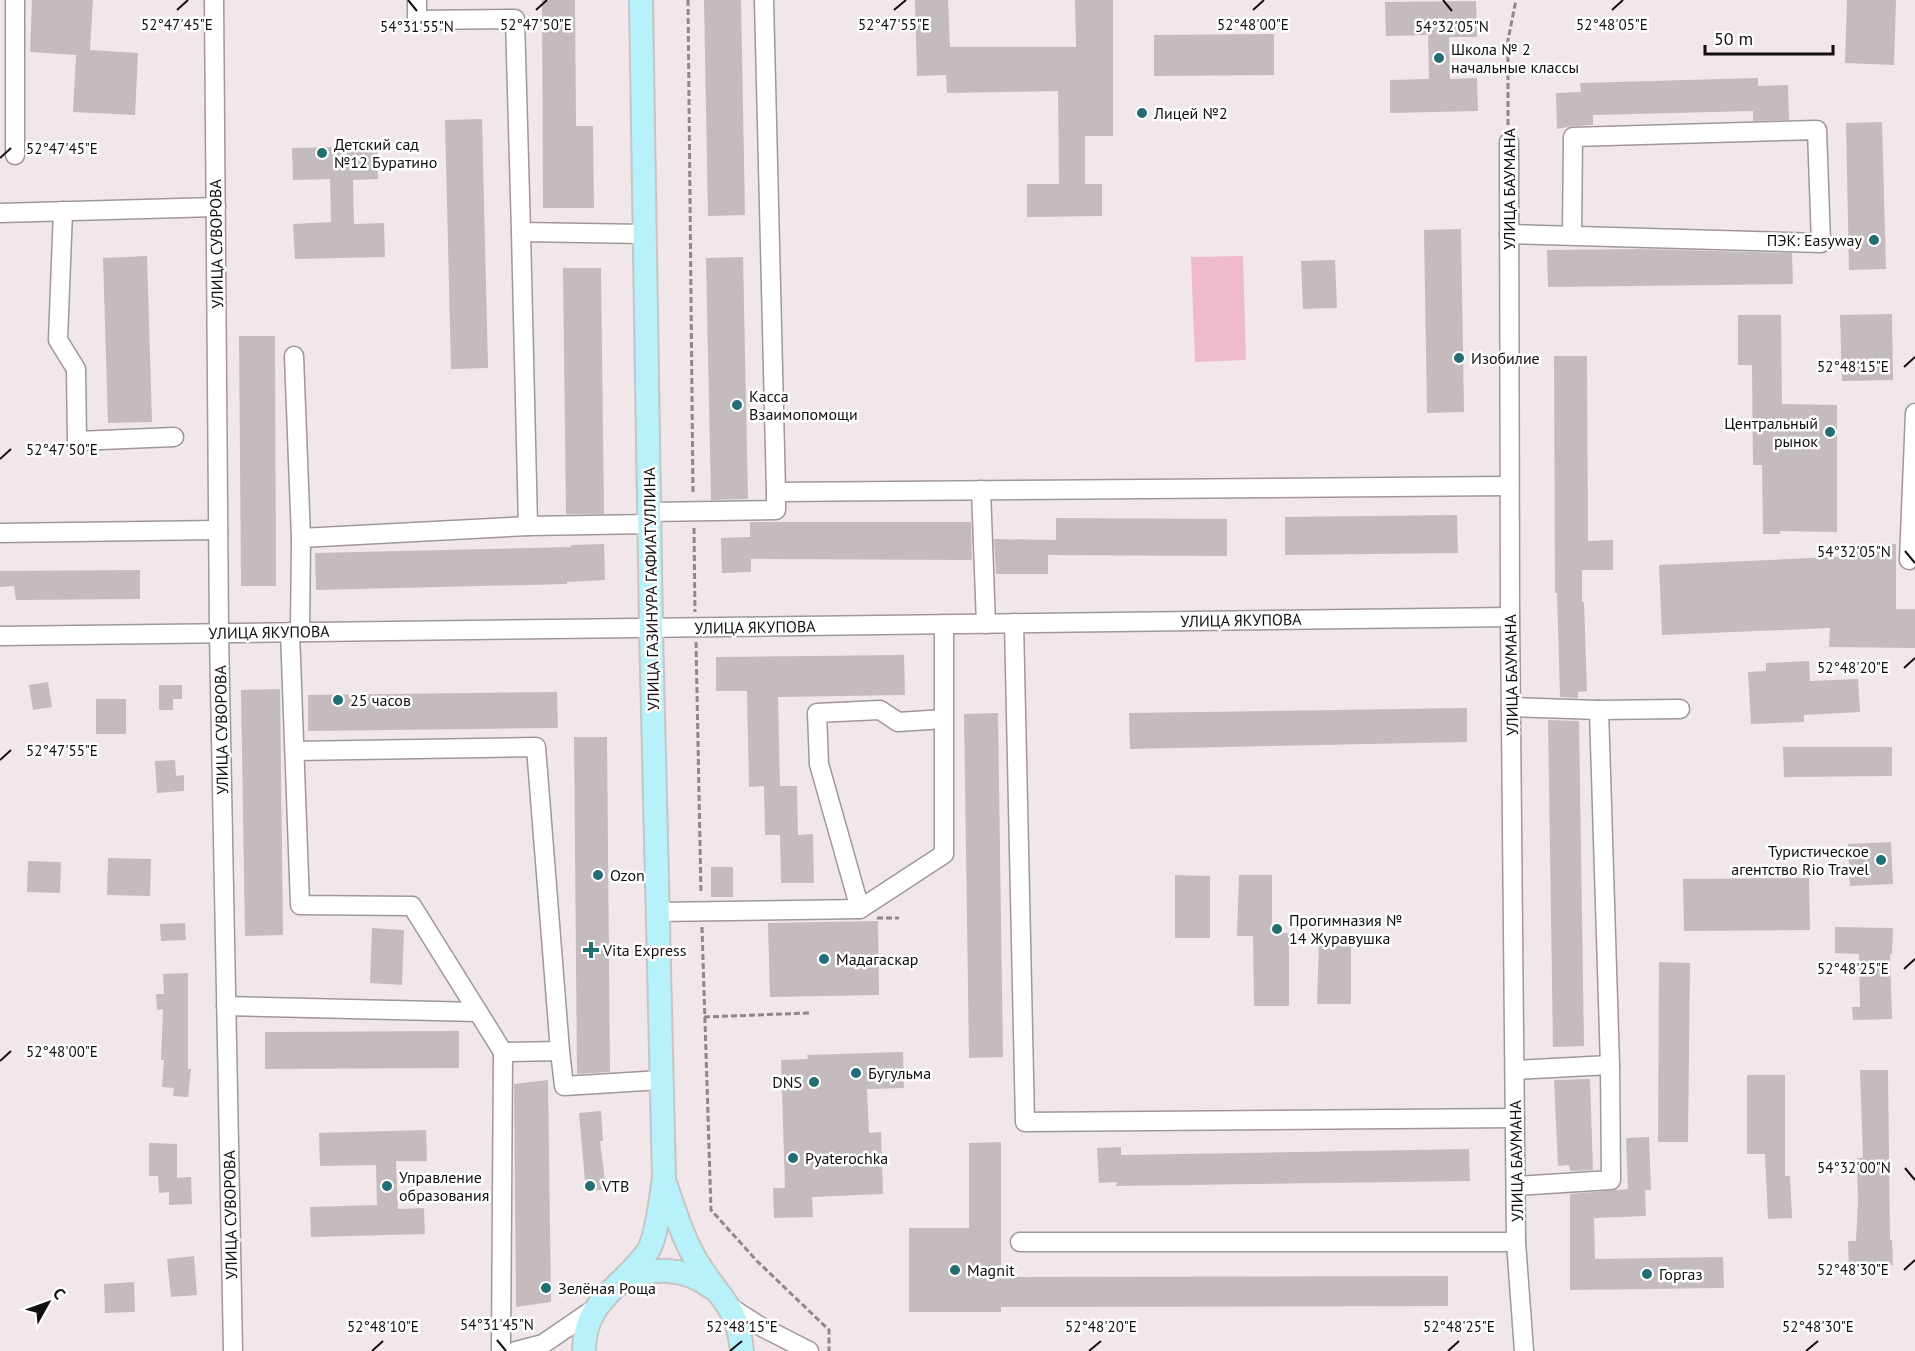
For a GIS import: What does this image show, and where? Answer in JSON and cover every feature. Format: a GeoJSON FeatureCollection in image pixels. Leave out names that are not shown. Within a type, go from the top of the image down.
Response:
{"type":"FeatureCollection","features":[{"type":"Feature","properties":{"kind":"main road","name":"УЛИЦА ГАЗИНУРА ГАФИАТУЛЛИНА"},"geometry":{"type":"LineString","coordinates":[[641,0],[651,628],[664,1178]]}},
{"type":"Feature","properties":{"kind":"main road"},"geometry":{"type":"LineString","coordinates":[[584,1351],[584,1335],[594,1309],[649,1250],[658,1216],[664,1178]]}},
{"type":"Feature","properties":{"kind":"main road"},"geometry":{"type":"LineString","coordinates":[[664,1178],[682,1233],[698,1265],[725,1301],[740,1330],[742,1351]]}},
{"type":"Feature","properties":{"kind":"main road"},"geometry":{"type":"LineString","coordinates":[[618,1284],[644,1273],[671,1270],[706,1283],[725,1301]]}},
{"type":"Feature","properties":{"kind":"street"},"geometry":{"type":"LineString","coordinates":[[15,0],[15,155]]}},
{"type":"Feature","properties":{"kind":"street","name":"УЛИЦА СУВОРОВА"},"geometry":{"type":"LineString","coordinates":[[214,0],[219,633],[232,1351]]}},
{"type":"Feature","properties":{"kind":"street"},"geometry":{"type":"LineString","coordinates":[[417,0],[417,20],[515,19],[528,526]]}},
{"type":"Feature","properties":{"kind":"street"},"geometry":{"type":"LineString","coordinates":[[301,538],[776,510],[764,0]]}},
{"type":"Feature","properties":{"kind":"street"},"geometry":{"type":"LineString","coordinates":[[1509,234],[1572,236],[1821,243],[1816,130],[1573,137],[1572,236]]}},
{"type":"Feature","properties":{"kind":"street","name":"УЛИЦА БАУМАНА"},"geometry":{"type":"LineString","coordinates":[[1509,142],[1509,486],[1516,1242],[1524,1351]]}},
{"type":"Feature","properties":{"kind":"street"},"geometry":{"type":"LineString","coordinates":[[0,213],[216,207]]}},
{"type":"Feature","properties":{"kind":"street"},"geometry":{"type":"LineString","coordinates":[[63,211],[58,340],[76,369],[77,441],[174,437]]}},
{"type":"Feature","properties":{"kind":"street"},"geometry":{"type":"LineString","coordinates":[[521,232],[645,234]]}},
{"type":"Feature","properties":{"kind":"street"},"geometry":{"type":"LineString","coordinates":[[294,356],[301,538],[295,632],[295,751],[300,905],[412,906],[503,1052],[501,1351]]}},
{"type":"Feature","properties":{"kind":"street"},"geometry":{"type":"LineString","coordinates":[[1910,560],[1915,413]]}},
{"type":"Feature","properties":{"kind":"street"},"geometry":{"type":"LineString","coordinates":[[776,492],[1509,486]]}},
{"type":"Feature","properties":{"kind":"street"},"geometry":{"type":"LineString","coordinates":[[981,490],[986,624]]}},
{"type":"Feature","properties":{"kind":"street"},"geometry":{"type":"LineString","coordinates":[[0,533],[219,530]]}},
{"type":"Feature","properties":{"kind":"street","name":"УЛИЦА ЯКУПОВА"},"geometry":{"type":"LineString","coordinates":[[0,636],[1510,617]]}},
{"type":"Feature","properties":{"kind":"street"},"geometry":{"type":"LineString","coordinates":[[1014,623],[1025,1122],[1515,1118]]}},
{"type":"Feature","properties":{"kind":"street"},"geometry":{"type":"LineString","coordinates":[[658,912],[860,909],[944,854],[944,624]]}},
{"type":"Feature","properties":{"kind":"street"},"geometry":{"type":"LineString","coordinates":[[1511,707],[1599,710],[1680,709]]}},
{"type":"Feature","properties":{"kind":"street"},"geometry":{"type":"LineString","coordinates":[[1516,1186],[1611,1180],[1610,1065],[1599,710]]}},
{"type":"Feature","properties":{"kind":"street"},"geometry":{"type":"LineString","coordinates":[[860,909],[819,764],[817,713],[880,711],[898,722],[944,719]]}},
{"type":"Feature","properties":{"kind":"street"},"geometry":{"type":"LineString","coordinates":[[295,751],[536,747],[564,1086],[661,1080]]}},
{"type":"Feature","properties":{"kind":"street"},"geometry":{"type":"LineString","coordinates":[[226,1006],[478,1012]]}},
{"type":"Feature","properties":{"kind":"street"},"geometry":{"type":"LineString","coordinates":[[503,1052],[560,1051]]}},
{"type":"Feature","properties":{"kind":"street"},"geometry":{"type":"LineString","coordinates":[[1515,1070],[1610,1065]]}},
{"type":"Feature","properties":{"kind":"street"},"geometry":{"type":"LineString","coordinates":[[1020,1242],[1516,1242]]}},
{"type":"Feature","properties":{"kind":"street"},"geometry":{"type":"LineString","coordinates":[[725,1301],[758,1325],[809,1351]]}},
{"type":"Feature","properties":{"kind":"street"},"geometry":{"type":"LineString","coordinates":[[516,1351],[543,1344],[594,1309]]}},
{"type":"Feature","properties":{"kind":"path","name":"УЛИЦА БАУМАНА"},"geometry":{"type":"LineString","coordinates":[[1509,142],[1508,40],[1516,0]]}},
{"type":"Feature","properties":{"kind":"path"},"geometry":{"type":"LineString","coordinates":[[704,1017],[809,1013]]}},
{"type":"Feature","properties":{"kind":"path"},"geometry":{"type":"LineString","coordinates":[[757,1262],[829,1330],[829,1351]]}},
{"type":"Feature","properties":{"kind":"shaded area"},"geometry":{"type":"Polygon","coordinates":[[[1243,256],[1246,360],[1195,362],[1191,257],[1243,256]]]}},
{"type":"Feature","properties":{"kind":"building"},"geometry":{"type":"Polygon","coordinates":[[[32,0],[93,0],[90,50],[138,53],[135,115],[73,112],[76,55],[30,52],[32,0]]]}},
{"type":"Feature","properties":{"kind":"building"},"geometry":{"type":"Polygon","coordinates":[[[542,0],[575,0],[576,126],[593,126],[594,208],[543,208],[542,0]]]}},
{"type":"Feature","properties":{"kind":"building"},"geometry":{"type":"Polygon","coordinates":[[[704,0],[741,0],[745,215],[708,216],[704,0]]]}},
{"type":"Feature","properties":{"kind":"building"},"geometry":{"type":"Polygon","coordinates":[[[915,0],[948,0],[950,47],[1076,47],[1075,0],[1113,0],[1113,136],[1085,136],[1085,184],[1102,184],[1102,216],[1027,217],[1027,184],[1059,184],[1058,91],[947,93],[946,75],[917,76],[915,0]]]}},
{"type":"Feature","properties":{"kind":"building"},"geometry":{"type":"Polygon","coordinates":[[[1847,0],[1896,0],[1894,65],[1845,63],[1847,0]]]}},
{"type":"Feature","properties":{"kind":"building","name":"Школа № 2 начальные классы"},"geometry":{"type":"Polygon","coordinates":[[[1476,1],[1477,37],[1449,37],[1450,79],[1477,78],[1478,111],[1390,113],[1390,80],[1429,79],[1428,35],[1386,36],[1385,2],[1476,1]]]}},
{"type":"Feature","properties":{"kind":"building"},"geometry":{"type":"Polygon","coordinates":[[[1274,34],[1274,75],[1154,76],[1154,35],[1274,34]]]}},
{"type":"Feature","properties":{"kind":"building"},"geometry":{"type":"Polygon","coordinates":[[[1758,78],[1758,86],[1788,85],[1789,120],[1753,121],[1753,111],[1593,115],[1593,125],[1557,129],[1556,93],[1581,92],[1580,83],[1758,78]]]}},
{"type":"Feature","properties":{"kind":"building"},"geometry":{"type":"Polygon","coordinates":[[[482,119],[488,368],[451,369],[445,120],[482,119]]]}},
{"type":"Feature","properties":{"kind":"building"},"geometry":{"type":"Polygon","coordinates":[[[1882,122],[1886,269],[1849,270],[1846,123],[1882,122]]]}},
{"type":"Feature","properties":{"kind":"building"},"geometry":{"type":"Polygon","coordinates":[[[377,146],[378,179],[353,180],[354,224],[384,223],[385,257],[295,259],[293,224],[331,222],[330,179],[293,180],[292,148],[377,146]]]}},
{"type":"Feature","properties":{"kind":"building"},"geometry":{"type":"Polygon","coordinates":[[[1461,229],[1464,412],[1427,413],[1424,230],[1461,229]]]}},
{"type":"Feature","properties":{"kind":"building"},"geometry":{"type":"Polygon","coordinates":[[[1642,249],[1792,253],[1793,284],[1548,287],[1547,250],[1642,249]]]}},
{"type":"Feature","properties":{"kind":"building"},"geometry":{"type":"Polygon","coordinates":[[[147,256],[152,422],[108,423],[103,258],[147,256]]]}},
{"type":"Feature","properties":{"kind":"building"},"geometry":{"type":"Polygon","coordinates":[[[743,257],[748,499],[711,500],[706,258],[743,257]]]}},
{"type":"Feature","properties":{"kind":"building"},"geometry":{"type":"Polygon","coordinates":[[[1335,260],[1337,308],[1303,309],[1301,261],[1335,260]]]}},
{"type":"Feature","properties":{"kind":"building"},"geometry":{"type":"Polygon","coordinates":[[[563,268],[601,268],[604,514],[566,514],[563,268]]]}},
{"type":"Feature","properties":{"kind":"building"},"geometry":{"type":"Polygon","coordinates":[[[1892,314],[1893,380],[1842,381],[1840,315],[1892,314]]]}},
{"type":"Feature","properties":{"kind":"building"},"geometry":{"type":"Polygon","coordinates":[[[1738,315],[1781,315],[1782,404],[1837,405],[1837,532],[1780,531],[1780,534],[1763,534],[1762,465],[1753,465],[1752,365],[1738,365],[1738,315]]]}},
{"type":"Feature","properties":{"kind":"building"},"geometry":{"type":"Polygon","coordinates":[[[239,336],[275,336],[276,586],[241,586],[239,336]]]}},
{"type":"Feature","properties":{"kind":"building"},"geometry":{"type":"Polygon","coordinates":[[[1554,356],[1587,356],[1588,541],[1613,540],[1613,570],[1582,570],[1587,691],[1578,692],[1578,698],[1560,697],[1557,593],[1555,593],[1554,356]]]}},
{"type":"Feature","properties":{"kind":"building"},"geometry":{"type":"Polygon","coordinates":[[[1457,515],[1458,553],[1285,555],[1285,517],[1457,515]]]}},
{"type":"Feature","properties":{"kind":"building"},"geometry":{"type":"Polygon","coordinates":[[[1056,518],[1227,519],[1227,556],[1048,555],[1048,574],[996,574],[994,539],[1056,540],[1056,518]]]}},
{"type":"Feature","properties":{"kind":"building"},"geometry":{"type":"Polygon","coordinates":[[[750,522],[971,522],[972,560],[751,559],[751,572],[722,573],[721,538],[750,537],[750,522]]]}},
{"type":"Feature","properties":{"kind":"building"},"geometry":{"type":"Polygon","coordinates":[[[604,544],[605,580],[567,582],[567,584],[316,590],[315,553],[571,547],[571,545],[604,544]]]}},
{"type":"Feature","properties":{"kind":"building"},"geometry":{"type":"Polygon","coordinates":[[[1896,544],[1896,609],[1915,609],[1915,648],[1829,647],[1830,628],[1662,635],[1659,565],[1854,556],[1853,545],[1896,544]]]}},
{"type":"Feature","properties":{"kind":"building"},"geometry":{"type":"Polygon","coordinates":[[[140,570],[140,599],[16,600],[14,586],[0,587],[0,571],[140,570]]]}},
{"type":"Feature","properties":{"kind":"building"},"geometry":{"type":"Polygon","coordinates":[[[904,655],[905,695],[778,697],[780,786],[797,786],[798,835],[813,834],[814,883],[781,883],[780,835],[765,835],[764,786],[749,787],[747,691],[716,691],[716,657],[904,655]]]}},
{"type":"Feature","properties":{"kind":"building"},"geometry":{"type":"Polygon","coordinates":[[[1809,661],[1810,681],[1858,679],[1860,712],[1804,715],[1804,722],[1751,724],[1748,672],[1766,671],[1766,663],[1809,661]]]}},
{"type":"Feature","properties":{"kind":"building"},"geometry":{"type":"Polygon","coordinates":[[[48,682],[52,707],[33,710],[29,685],[48,682]]]}},
{"type":"Feature","properties":{"kind":"building"},"geometry":{"type":"Polygon","coordinates":[[[159,685],[182,685],[182,699],[173,699],[173,710],[159,710],[159,685]]]}},
{"type":"Feature","properties":{"kind":"building"},"geometry":{"type":"Polygon","coordinates":[[[280,689],[283,935],[245,936],[241,690],[280,689]]]}},
{"type":"Feature","properties":{"kind":"building"},"geometry":{"type":"Polygon","coordinates":[[[557,692],[558,728],[308,731],[308,695],[557,692]]]}},
{"type":"Feature","properties":{"kind":"building"},"geometry":{"type":"Polygon","coordinates":[[[96,699],[126,699],[126,734],[96,734],[96,699]]]}},
{"type":"Feature","properties":{"kind":"building"},"geometry":{"type":"Polygon","coordinates":[[[1467,708],[1467,742],[1130,749],[1129,713],[1467,708]]]}},
{"type":"Feature","properties":{"kind":"building"},"geometry":{"type":"Polygon","coordinates":[[[998,713],[1003,1057],[969,1058],[964,714],[998,713]]]}},
{"type":"Feature","properties":{"kind":"building"},"geometry":{"type":"Polygon","coordinates":[[[1548,720],[1579,721],[1584,1046],[1553,1047],[1548,720]]]}},
{"type":"Feature","properties":{"kind":"building"},"geometry":{"type":"Polygon","coordinates":[[[574,737],[607,737],[610,1072],[577,1074],[574,737]]]}},
{"type":"Feature","properties":{"kind":"building"},"geometry":{"type":"Polygon","coordinates":[[[1783,747],[1892,747],[1892,776],[1784,777],[1783,747]]]}},
{"type":"Feature","properties":{"kind":"building"},"geometry":{"type":"Polygon","coordinates":[[[175,760],[176,776],[184,775],[184,791],[157,793],[155,761],[175,760]]]}},
{"type":"Feature","properties":{"kind":"building"},"geometry":{"type":"Polygon","coordinates":[[[1891,842],[1893,884],[1850,886],[1848,844],[1891,842]]]}},
{"type":"Feature","properties":{"kind":"building"},"geometry":{"type":"Polygon","coordinates":[[[108,858],[151,859],[150,896],[107,895],[108,858]]]}},
{"type":"Feature","properties":{"kind":"building"},"geometry":{"type":"Polygon","coordinates":[[[28,861],[61,862],[60,893],[27,892],[28,861]]]}},
{"type":"Feature","properties":{"kind":"building"},"geometry":{"type":"Polygon","coordinates":[[[711,867],[733,867],[733,897],[711,897],[711,867]]]}},
{"type":"Feature","properties":{"kind":"building"},"geometry":{"type":"Polygon","coordinates":[[[1175,875],[1210,876],[1210,938],[1175,938],[1175,875]]]}},
{"type":"Feature","properties":{"kind":"building"},"geometry":{"type":"Polygon","coordinates":[[[1239,875],[1272,875],[1272,933],[1289,933],[1289,1006],[1254,1006],[1253,936],[1237,936],[1239,875]]]}},
{"type":"Feature","properties":{"kind":"building"},"geometry":{"type":"Polygon","coordinates":[[[1809,878],[1810,930],[1684,931],[1683,879],[1809,878]]]}},
{"type":"Feature","properties":{"kind":"building","name":"Мадагаскар"},"geometry":{"type":"Polygon","coordinates":[[[878,921],[879,995],[770,997],[768,923],[878,921]]]}},
{"type":"Feature","properties":{"kind":"building"},"geometry":{"type":"Polygon","coordinates":[[[185,923],[186,940],[161,941],[160,924],[185,923]]]}},
{"type":"Feature","properties":{"kind":"building"},"geometry":{"type":"Polygon","coordinates":[[[1835,927],[1893,928],[1892,954],[1890,954],[1892,1019],[1853,1020],[1852,1007],[1860,1007],[1859,954],[1835,953],[1835,927]]]}},
{"type":"Feature","properties":{"kind":"building"},"geometry":{"type":"Polygon","coordinates":[[[372,928],[404,930],[402,985],[370,983],[372,928]]]}},
{"type":"Feature","properties":{"kind":"building"},"geometry":{"type":"Polygon","coordinates":[[[1319,942],[1351,942],[1351,1004],[1317,1004],[1319,942]]]}},
{"type":"Feature","properties":{"kind":"building"},"geometry":{"type":"Polygon","coordinates":[[[1659,962],[1690,963],[1688,1142],[1658,1142],[1659,962]]]}},
{"type":"Feature","properties":{"kind":"building"},"geometry":{"type":"Polygon","coordinates":[[[188,973],[188,1069],[191,1069],[188,1097],[173,1096],[174,1088],[162,1087],[163,1009],[157,1010],[156,994],[164,994],[163,974],[188,973]]]}},
{"type":"Feature","properties":{"kind":"building"},"geometry":{"type":"Polygon","coordinates":[[[459,1031],[459,1068],[265,1069],[265,1032],[459,1031]]]}},
{"type":"Feature","properties":{"kind":"building"},"geometry":{"type":"Polygon","coordinates":[[[903,1052],[904,1088],[867,1089],[869,1133],[881,1132],[883,1194],[812,1197],[813,1217],[774,1218],[773,1188],[785,1188],[781,1060],[808,1059],[807,1055],[903,1052]]]}},
{"type":"Feature","properties":{"kind":"building"},"geometry":{"type":"Polygon","coordinates":[[[1860,1070],[1888,1070],[1890,1240],[1892,1240],[1893,1265],[1849,1266],[1848,1241],[1856,1241],[1857,1158],[1863,1158],[1860,1070]]]}},
{"type":"Feature","properties":{"kind":"building"},"geometry":{"type":"Polygon","coordinates":[[[1747,1075],[1785,1075],[1785,1176],[1790,1176],[1792,1218],[1768,1219],[1765,1154],[1747,1154],[1747,1075]]]}},
{"type":"Feature","properties":{"kind":"building"},"geometry":{"type":"Polygon","coordinates":[[[1590,1079],[1593,1170],[1570,1171],[1569,1165],[1558,1166],[1554,1080],[1590,1079]]]}},
{"type":"Feature","properties":{"kind":"building"},"geometry":{"type":"Polygon","coordinates":[[[548,1080],[551,1302],[516,1307],[514,1084],[548,1080]]]}},
{"type":"Feature","properties":{"kind":"building"},"geometry":{"type":"Polygon","coordinates":[[[601,1111],[603,1141],[600,1141],[606,1189],[586,1192],[579,1113],[601,1111]]]}},
{"type":"Feature","properties":{"kind":"building","name":"Управление образования"},"geometry":{"type":"Polygon","coordinates":[[[426,1130],[427,1161],[396,1161],[398,1209],[424,1208],[425,1234],[311,1237],[310,1207],[377,1205],[376,1165],[320,1166],[319,1133],[426,1130]]]}},
{"type":"Feature","properties":{"kind":"building","name":"Горгаз"},"geometry":{"type":"Polygon","coordinates":[[[1649,1137],[1651,1190],[1645,1190],[1646,1216],[1594,1218],[1595,1259],[1723,1257],[1724,1288],[1570,1290],[1570,1194],[1628,1189],[1626,1138],[1649,1137]]]}},
{"type":"Feature","properties":{"kind":"building"},"geometry":{"type":"Polygon","coordinates":[[[1001,1142],[1001,1277],[1448,1276],[1448,1306],[1001,1307],[1001,1312],[909,1312],[909,1228],[969,1228],[969,1143],[1001,1142]]]}},
{"type":"Feature","properties":{"kind":"building"},"geometry":{"type":"Polygon","coordinates":[[[149,1143],[177,1144],[177,1178],[191,1177],[192,1204],[169,1205],[169,1192],[159,1193],[158,1176],[149,1176],[149,1143]]]}},
{"type":"Feature","properties":{"kind":"building"},"geometry":{"type":"Polygon","coordinates":[[[1121,1147],[1121,1155],[1469,1149],[1470,1181],[1116,1186],[1117,1182],[1099,1183],[1097,1148],[1121,1147]]]}},
{"type":"Feature","properties":{"kind":"building"},"geometry":{"type":"Polygon","coordinates":[[[194,1256],[197,1295],[171,1297],[167,1259],[194,1256]]]}},
{"type":"Feature","properties":{"kind":"building"},"geometry":{"type":"Polygon","coordinates":[[[134,1282],[135,1312],[105,1313],[104,1284],[134,1282]]]}},
{"type":"Feature","properties":{"kind":"place","name":"Школа № 2 начальные классы"},"geometry":{"type":"Point","coordinates":[1439,58]}},
{"type":"Feature","properties":{"kind":"place","name":"Лицей №2"},"geometry":{"type":"Point","coordinates":[1142,113]}},
{"type":"Feature","properties":{"kind":"place","name":"Детский сад №12 Буратино"},"geometry":{"type":"Point","coordinates":[322,153]}},
{"type":"Feature","properties":{"kind":"place","name":"ПЭК: Easyway"},"geometry":{"type":"Point","coordinates":[1874,240]}},
{"type":"Feature","properties":{"kind":"place","name":"Изобилие"},"geometry":{"type":"Point","coordinates":[1459,358]}},
{"type":"Feature","properties":{"kind":"place","name":"Касса Взаимопомощи"},"geometry":{"type":"Point","coordinates":[737,405]}},
{"type":"Feature","properties":{"kind":"place","name":"Центральный рынок"},"geometry":{"type":"Point","coordinates":[1830,432]}},
{"type":"Feature","properties":{"kind":"place","name":"25 часов"},"geometry":{"type":"Point","coordinates":[338,700]}},
{"type":"Feature","properties":{"kind":"place","name":"Туристическое агентство Rio Travel"},"geometry":{"type":"Point","coordinates":[1881,860]}},
{"type":"Feature","properties":{"kind":"place","name":"Ozon"},"geometry":{"type":"Point","coordinates":[598,875]}},
{"type":"Feature","properties":{"kind":"place","name":"Прогимназия № 14 Журавушка"},"geometry":{"type":"Point","coordinates":[1277,929]}},
{"type":"Feature","properties":{"kind":"place","name":"Vita Express"},"geometry":{"type":"Point","coordinates":[591,950]}},
{"type":"Feature","properties":{"kind":"place","name":"Мадагаскар"},"geometry":{"type":"Point","coordinates":[824,959]}},
{"type":"Feature","properties":{"kind":"place","name":"Бугульма"},"geometry":{"type":"Point","coordinates":[856,1073]}},
{"type":"Feature","properties":{"kind":"place","name":"DNS"},"geometry":{"type":"Point","coordinates":[814,1082]}},
{"type":"Feature","properties":{"kind":"place","name":"Pyaterochka"},"geometry":{"type":"Point","coordinates":[793,1158]}},
{"type":"Feature","properties":{"kind":"place","name":"Управление образования"},"geometry":{"type":"Point","coordinates":[387,1186]}},
{"type":"Feature","properties":{"kind":"place","name":"VTB"},"geometry":{"type":"Point","coordinates":[590,1186]}},
{"type":"Feature","properties":{"kind":"place","name":"Magnit"},"geometry":{"type":"Point","coordinates":[955,1270]}},
{"type":"Feature","properties":{"kind":"place","name":"Горгаз"},"geometry":{"type":"Point","coordinates":[1647,1274]}},
{"type":"Feature","properties":{"kind":"place","name":"Зелёная Роща"},"geometry":{"type":"Point","coordinates":[546,1288]}}]}
